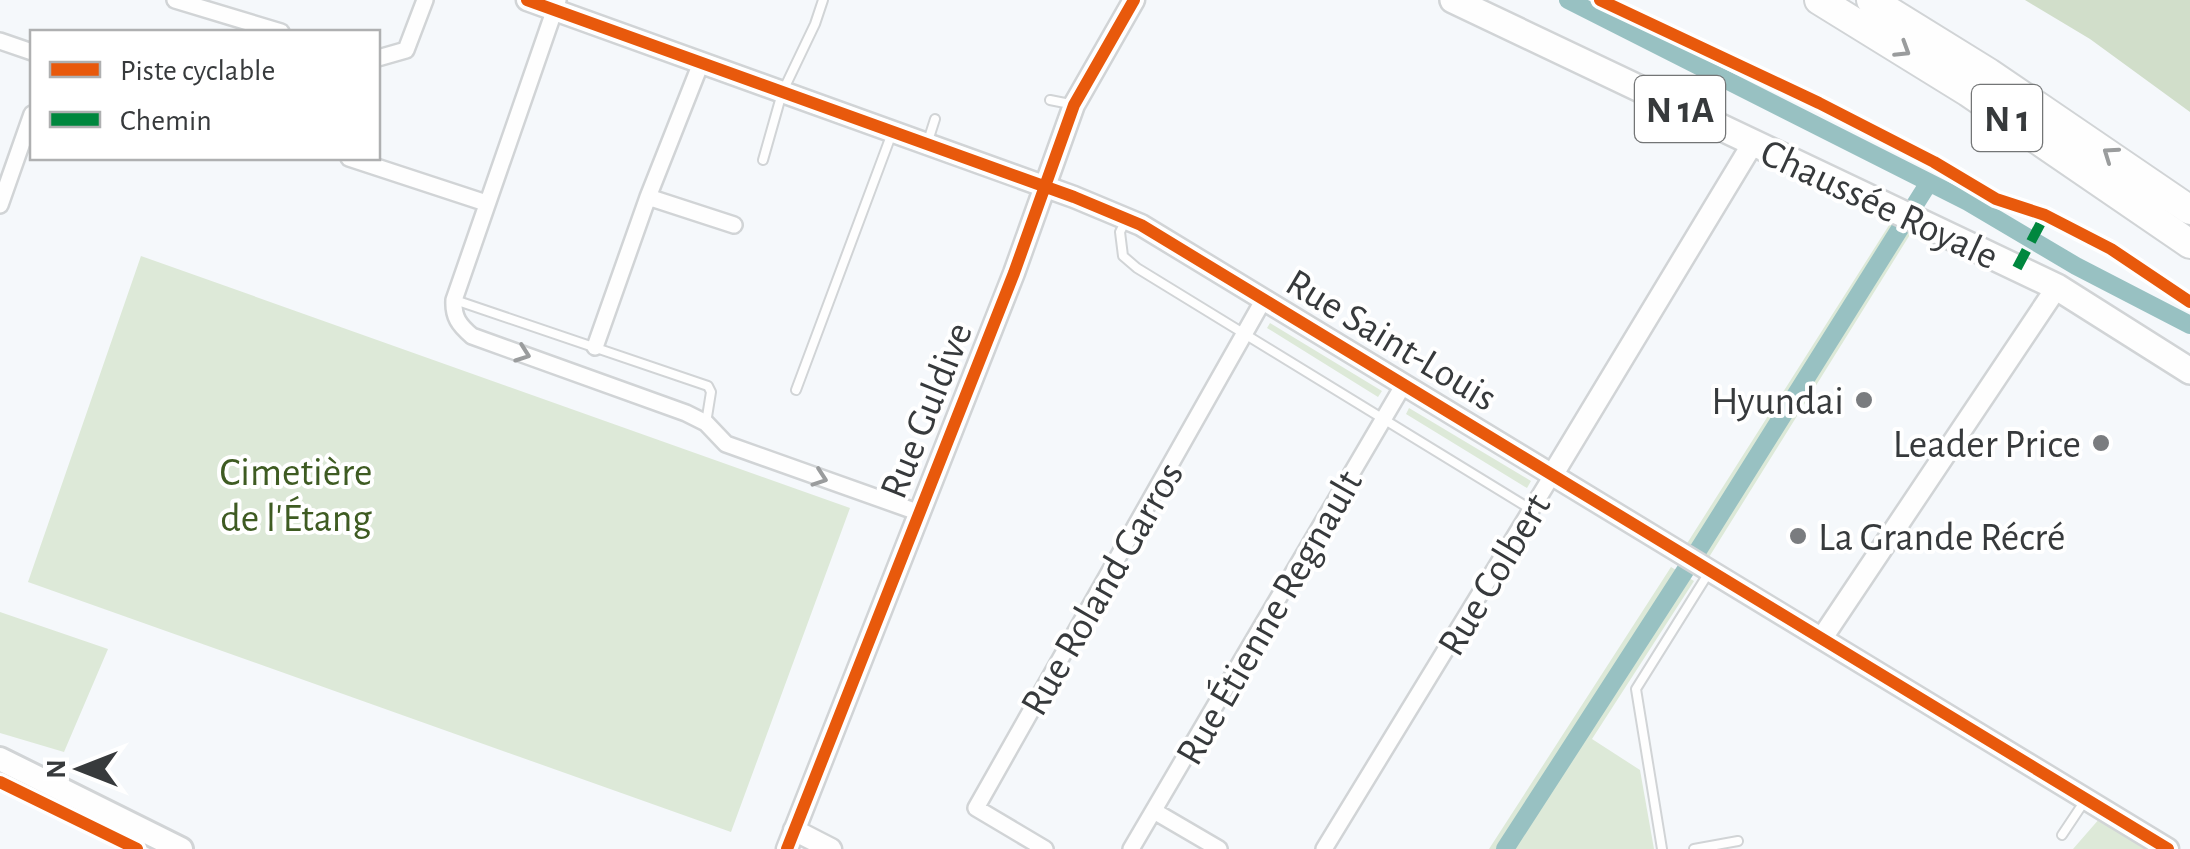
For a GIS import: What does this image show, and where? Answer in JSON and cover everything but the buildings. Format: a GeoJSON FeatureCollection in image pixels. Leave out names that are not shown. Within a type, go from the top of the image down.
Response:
{"type":"FeatureCollection","features":[{"type":"Feature","properties":{"kind":"highway","name":"N 1"},"geometry":{"type":"LineString","coordinates":[[1819,0],[1968,92],[2190,244]]}},
{"type":"Feature","properties":{"kind":"highway","name":"N 1"},"geometry":{"type":"LineString","coordinates":[[1872,0],[1989,72],[2190,210]]}},
{"type":"Feature","properties":{"kind":"main road","name":"Chaussée Royale"},"geometry":{"type":"LineString","coordinates":[[1454,0],[2057,287],[2190,371]]}},
{"type":"Feature","properties":{"kind":"main road"},"geometry":{"type":"LineString","coordinates":[[0,759],[181,849]]}},
{"type":"Feature","properties":{"kind":"street"},"geometry":{"type":"LineString","coordinates":[[175,0],[273,30]]}},
{"type":"Feature","properties":{"kind":"street"},"geometry":{"type":"LineString","coordinates":[[380,57],[406,50],[424,0]]}},
{"type":"Feature","properties":{"kind":"street","name":"Rue Saint-Louis"},"geometry":{"type":"LineString","coordinates":[[527,0],[557,4],[701,64],[1127,218],[2168,849]]}},
{"type":"Feature","properties":{"kind":"street","name":"Rue Guldive"},"geometry":{"type":"LineString","coordinates":[[790,840],[1046,188],[1074,105],[1134,0]]}},
{"type":"Feature","properties":{"kind":"street"},"geometry":{"type":"LineString","coordinates":[[557,4],[486,203],[454,300],[453,314],[472,336],[686,413],[706,423],[726,444],[920,513]]}},
{"type":"Feature","properties":{"kind":"street"},"geometry":{"type":"LineString","coordinates":[[0,42],[30,51]]}},
{"type":"Feature","properties":{"kind":"street"},"geometry":{"type":"LineString","coordinates":[[594,348],[701,64]]}},
{"type":"Feature","properties":{"kind":"street"},"geometry":{"type":"LineString","coordinates":[[0,205],[30,120]]}},
{"type":"Feature","properties":{"kind":"street","name":"Rue Colbert"},"geometry":{"type":"LineString","coordinates":[[1324,849],[1753,143]]}},
{"type":"Feature","properties":{"kind":"street"},"geometry":{"type":"LineString","coordinates":[[355,160],[486,203]]}},
{"type":"Feature","properties":{"kind":"street"},"geometry":{"type":"LineString","coordinates":[[648,197],[734,225]]}},
{"type":"Feature","properties":{"kind":"street"},"geometry":{"type":"LineString","coordinates":[[1822,638],[2057,287]]}},
{"type":"Feature","properties":{"kind":"street","name":"Rue Roland Garros"},"geometry":{"type":"LineString","coordinates":[[1044,849],[976,808],[1264,299]]}},
{"type":"Feature","properties":{"kind":"street","name":"Rue Étienne Regnault"},"geometry":{"type":"LineString","coordinates":[[1131,849],[1404,384]]}},
{"type":"Feature","properties":{"kind":"street"},"geometry":{"type":"LineString","coordinates":[[1154,811],[1219,849]]}},
{"type":"Feature","properties":{"kind":"street"},"geometry":{"type":"LineString","coordinates":[[790,840],[831,849]]}},
{"type":"Feature","properties":{"kind":"lane"},"geometry":{"type":"LineString","coordinates":[[763,160],[782,93],[823,0]]}},
{"type":"Feature","properties":{"kind":"lane"},"geometry":{"type":"LineString","coordinates":[[1050,100],[1074,105]]}},
{"type":"Feature","properties":{"kind":"lane"},"geometry":{"type":"LineString","coordinates":[[927,145],[935,119]]}},
{"type":"Feature","properties":{"kind":"lane"},"geometry":{"type":"LineString","coordinates":[[796,390],[892,133]]}},
{"type":"Feature","properties":{"kind":"lane"},"geometry":{"type":"LineString","coordinates":[[1127,218],[1120,232],[1123,256],[1532,510]]}},
{"type":"Feature","properties":{"kind":"lane"},"geometry":{"type":"LineString","coordinates":[[454,300],[708,386],[712,392],[706,423]]}},
{"type":"Feature","properties":{"kind":"lane"},"geometry":{"type":"LineString","coordinates":[[1662,849],[1636,689],[1703,570]]}},
{"type":"Feature","properties":{"kind":"lane"},"geometry":{"type":"LineString","coordinates":[[2062,835],[2086,798]]}},
{"type":"Feature","properties":{"kind":"lane"},"geometry":{"type":"LineString","coordinates":[[1694,849],[1738,842]]}},
{"type":"Feature","properties":{"kind":"green space"},"geometry":{"type":"Polygon","coordinates":[[[2025,0],[2190,0],[2190,112],[2090,39],[2025,0]]]}},
{"type":"Feature","properties":{"kind":"green space"},"geometry":{"type":"Polygon","coordinates":[[[1891,222],[1911,233],[1706,562],[1701,545],[1686,545],[1891,222]]]}},
{"type":"Feature","properties":{"kind":"green space","name":"Cimetière de l'Étang"},"geometry":{"type":"Polygon","coordinates":[[[141,256],[850,508],[731,832],[28,582],[141,256]]]}},
{"type":"Feature","properties":{"kind":"green space"},"geometry":{"type":"Polygon","coordinates":[[[1270,323],[1382,391],[1378,397],[1267,328],[1270,323]]]}},
{"type":"Feature","properties":{"kind":"green space"},"geometry":{"type":"Polygon","coordinates":[[[1409,408],[1531,481],[1527,488],[1406,414],[1409,408]]]}},
{"type":"Feature","properties":{"kind":"green space"},"geometry":{"type":"Polygon","coordinates":[[[1671,567],[1694,581],[1592,739],[1640,770],[1654,849],[1489,849],[1671,567]]]}},
{"type":"Feature","properties":{"kind":"green space"},"geometry":{"type":"Polygon","coordinates":[[[0,612],[108,649],[64,752],[0,733],[0,612]]]}},
{"type":"Feature","properties":{"kind":"green space"},"geometry":{"type":"Polygon","coordinates":[[[2107,810],[2168,849],[2073,849],[2107,810]]]}},
{"type":"Feature","properties":{"kind":"waterway"},"geometry":{"type":"LineString","coordinates":[[1568,0],[1968,202],[2076,266],[2190,325]]}},
{"type":"Feature","properties":{"kind":"waterway"},"geometry":{"type":"LineString","coordinates":[[1505,849],[1928,184]]}},
{"type":"Feature","properties":{"kind":"marked path"},"geometry":{"type":"LineString","coordinates":[[2017,268],[2045,215]]}},
{"type":"Feature","properties":{"kind":"cycle path"},"geometry":{"type":"LineString","coordinates":[[527,0],[1074,197],[1141,225],[2168,849]]}},
{"type":"Feature","properties":{"kind":"cycle path"},"geometry":{"type":"LineString","coordinates":[[787,849],[1014,273],[1074,105],[1134,0]]}},
{"type":"Feature","properties":{"kind":"cycle path"},"geometry":{"type":"LineString","coordinates":[[1600,0],[1819,103],[1996,199],[2045,215],[2111,249],[2190,302]]}},
{"type":"Feature","properties":{"kind":"cycle path"},"geometry":{"type":"LineString","coordinates":[[0,782],[137,849]]}},
{"type":"Feature","properties":{"kind":"place","name":"Hyundai"},"geometry":{"type":"Point","coordinates":[1864,400]}},
{"type":"Feature","properties":{"kind":"place","name":"Leader Price"},"geometry":{"type":"Point","coordinates":[2101,443]}},
{"type":"Feature","properties":{"kind":"place","name":"La Grande Récré"},"geometry":{"type":"Point","coordinates":[1798,536]}}]}
